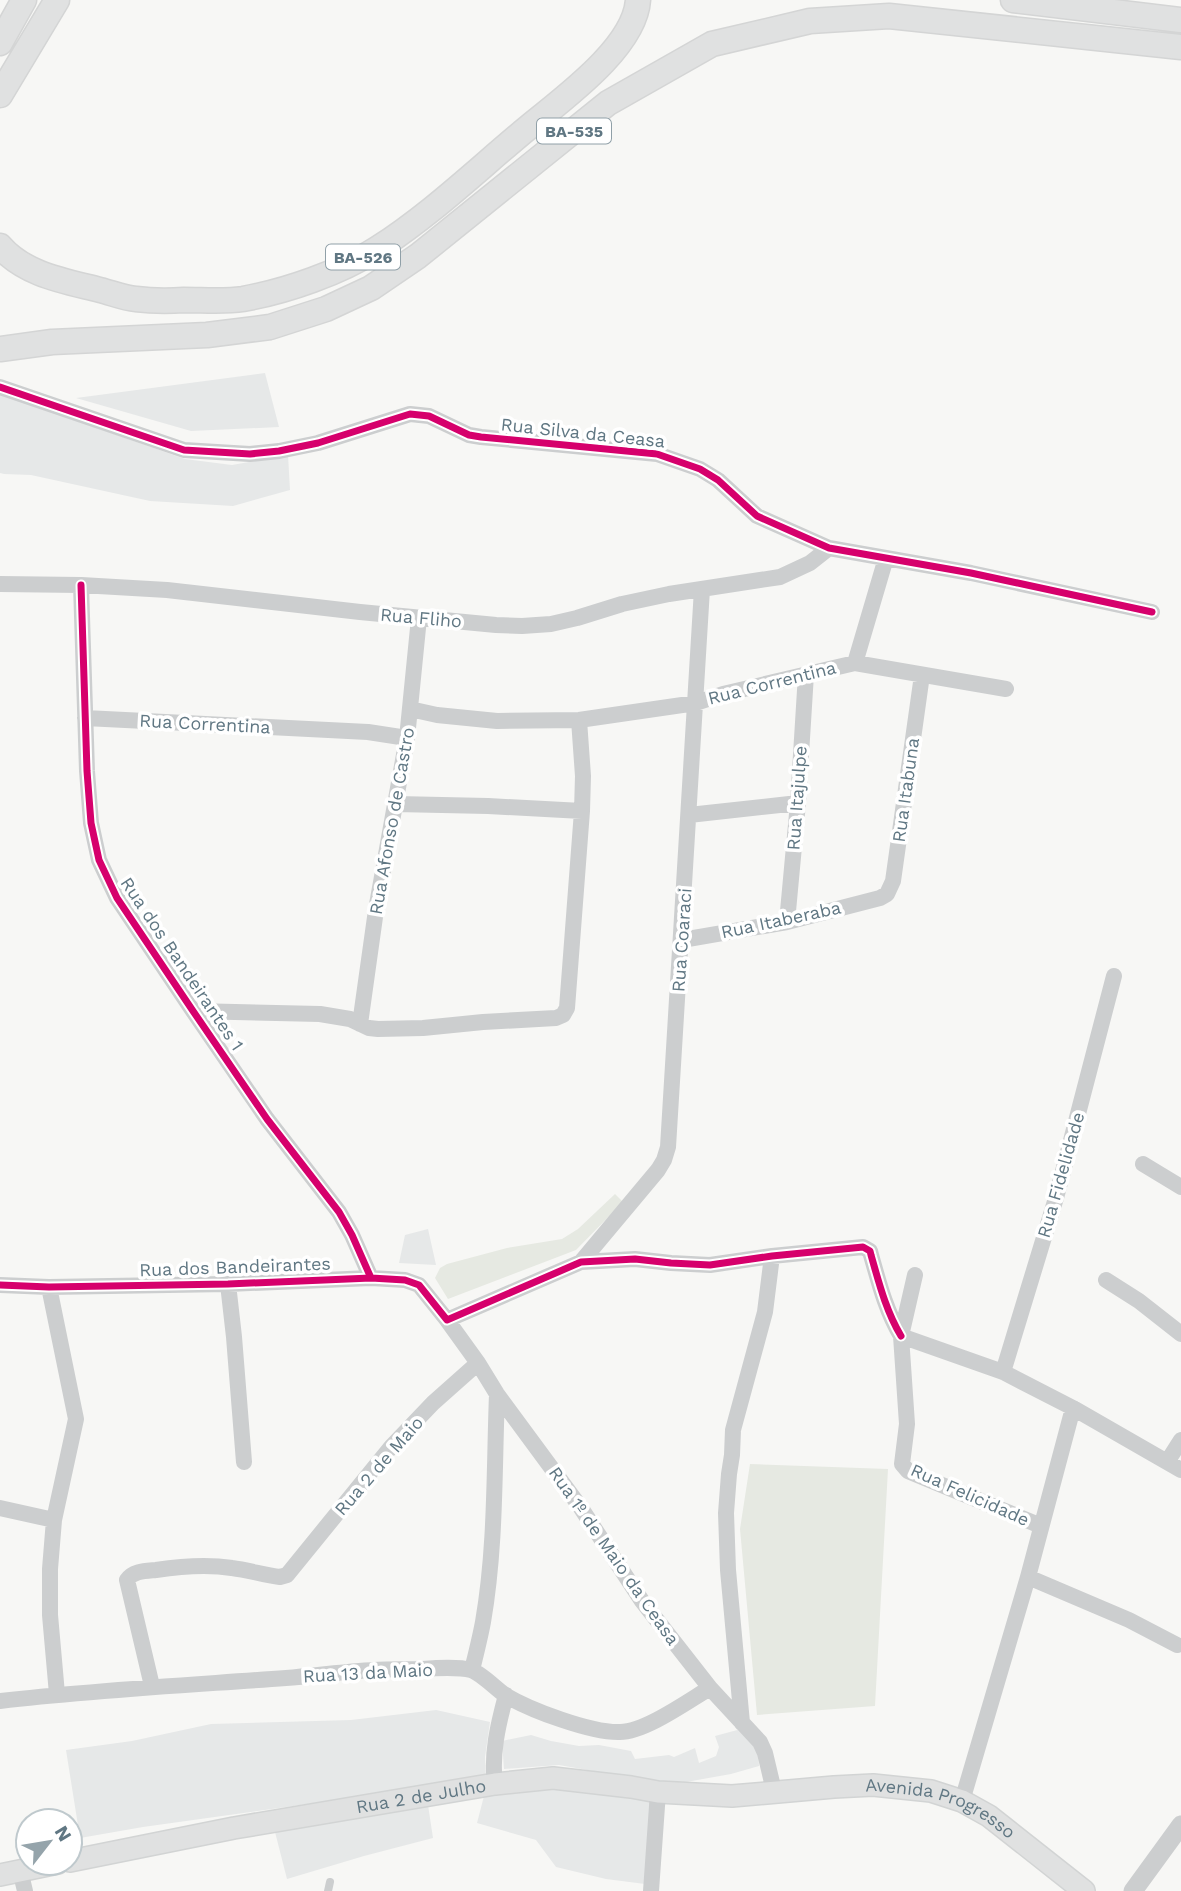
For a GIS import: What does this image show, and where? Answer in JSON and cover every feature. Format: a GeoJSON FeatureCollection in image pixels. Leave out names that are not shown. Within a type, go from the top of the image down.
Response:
{"type":"FeatureCollection","features":[{"type":"Feature","properties":{"kind":"highway"},"geometry":{"type":"LineString","coordinates":[[0,42],[24,0]]}},
{"type":"Feature","properties":{"kind":"highway"},"geometry":{"type":"LineString","coordinates":[[0,105],[6,87],[57,0]]}},
{"type":"Feature","properties":{"kind":"highway","name":"BA-526"},"geometry":{"type":"LineString","coordinates":[[0,247],[25,268],[52,278],[136,299],[242,299],[335,272],[377,249],[439,204],[575,89],[620,43],[637,12],[638,0]]}},
{"type":"Feature","properties":{"kind":"highway"},"geometry":{"type":"LineString","coordinates":[[1013,0],[1181,20]]}},
{"type":"Feature","properties":{"kind":"highway","name":"BA-535"},"geometry":{"type":"LineString","coordinates":[[2,349],[52,342],[207,335],[270,327],[326,309],[372,288],[418,256],[608,103],[712,44],[810,21],[889,16],[1181,47]]}},
{"type":"Feature","properties":{"kind":"main road","name":"Rua 2 de Julho"},"geometry":{"type":"LineString","coordinates":[[84,1858],[234,1828],[495,1784],[553,1778],[658,1792],[732,1796],[774,1791]]}},
{"type":"Feature","properties":{"kind":"main road","name":"Avenida Progresso"},"geometry":{"type":"LineString","coordinates":[[774,1791],[873,1785],[931,1791],[962,1801],[998,1822],[1084,1891]]}},
{"type":"Feature","properties":{"kind":"street","name":"Rua Silva da Ceasa"},"geometry":{"type":"LineString","coordinates":[[0,387],[184,450],[250,454],[279,451],[318,443],[410,414],[429,416],[469,435],[481,437],[657,454],[700,469],[718,480],[757,516],[829,548],[971,573],[1152,612]]}},
{"type":"Feature","properties":{"kind":"street","name":"Rua Fliho"},"geometry":{"type":"LineString","coordinates":[[0,584],[167,590],[269,603],[522,626],[551,624],[622,604],[788,575],[829,548]]}},
{"type":"Feature","properties":{"kind":"street"},"geometry":{"type":"LineString","coordinates":[[855,663],[886,558]]}},
{"type":"Feature","properties":{"kind":"street","name":"Rua dos Bandeirantes 1"},"geometry":{"type":"LineString","coordinates":[[81,585],[87,771],[91,823],[99,860],[117,898],[193,1011],[267,1119],[339,1212],[371,1278]]}},
{"type":"Feature","properties":{"kind":"street","name":"Rua Coaraci"},"geometry":{"type":"LineString","coordinates":[[581,1262],[664,1160],[668,1147],[702,589]]}},
{"type":"Feature","properties":{"kind":"street","name":"Rua Afonso de Castro"},"geometry":{"type":"LineString","coordinates":[[360,1024],[376,909],[407,738],[419,618]]}},
{"type":"Feature","properties":{"kind":"street","name":"Rua Correntina"},"geometry":{"type":"LineString","coordinates":[[410,709],[437,715],[496,721],[579,720],[696,703],[855,663],[1006,689]]}},
{"type":"Feature","properties":{"kind":"street","name":"Rua Itajulpe"},"geometry":{"type":"LineString","coordinates":[[788,922],[806,674]]}},
{"type":"Feature","properties":{"kind":"street","name":"Rua Itabuna"},"geometry":{"type":"LineString","coordinates":[[880,898],[887,894],[893,881],[922,675]]}},
{"type":"Feature","properties":{"kind":"street","name":"Rua Correntina"},"geometry":{"type":"LineString","coordinates":[[85,718],[368,732],[407,738]]}},
{"type":"Feature","properties":{"kind":"street"},"geometry":{"type":"LineString","coordinates":[[193,1011],[320,1014],[337,1016],[378,1029],[556,1018],[563,1015],[566,1008],[582,811],[583,776],[579,720]]}},
{"type":"Feature","properties":{"kind":"street"},"geometry":{"type":"LineString","coordinates":[[690,815],[798,803]]}},
{"type":"Feature","properties":{"kind":"street"},"geometry":{"type":"LineString","coordinates":[[396,804],[582,811]]}},
{"type":"Feature","properties":{"kind":"street","name":"Rua Itaberaba"},"geometry":{"type":"LineString","coordinates":[[682,940],[788,922],[880,898]]}},
{"type":"Feature","properties":{"kind":"street","name":"Rua Fidelidade"},"geometry":{"type":"LineString","coordinates":[[1003,1372],[1056,1198],[1114,976]]}},
{"type":"Feature","properties":{"kind":"street"},"geometry":{"type":"LineString","coordinates":[[1143,1164],[1181,1187]]}},
{"type":"Feature","properties":{"kind":"street"},"geometry":{"type":"LineString","coordinates":[[447,1320],[581,1262],[635,1259],[671,1264],[710,1265],[859,1247],[870,1251],[888,1311],[901,1336],[1003,1372],[1073,1408],[1174,1466],[1181,1440]]}},
{"type":"Feature","properties":{"kind":"street"},"geometry":{"type":"LineString","coordinates":[[742,1723],[728,1570],[726,1513],[733,1430],[765,1312],[772,1256]]}},
{"type":"Feature","properties":{"kind":"street"},"geometry":{"type":"LineString","coordinates":[[901,1336],[915,1275]]}},
{"type":"Feature","properties":{"kind":"street","name":"Rua dos Bandeirantes"},"geometry":{"type":"LineString","coordinates":[[0,1285],[49,1287],[371,1278],[405,1280],[419,1285],[447,1320]]}},
{"type":"Feature","properties":{"kind":"street"},"geometry":{"type":"LineString","coordinates":[[1105,1280],[1139,1301],[1181,1334]]}},
{"type":"Feature","properties":{"kind":"street"},"geometry":{"type":"LineString","coordinates":[[228,1284],[244,1462]]}},
{"type":"Feature","properties":{"kind":"street"},"geometry":{"type":"LineString","coordinates":[[49,1287],[76,1419],[54,1520],[50,1569],[50,1615],[57,1694]]}},
{"type":"Feature","properties":{"kind":"street","name":"Rua 1º de Maio da Ceasa"},"geometry":{"type":"LineString","coordinates":[[447,1320],[497,1394],[581,1508],[642,1601],[710,1688],[760,1742],[774,1791]]}},
{"type":"Feature","properties":{"kind":"street","name":"Rua Felicidade"},"geometry":{"type":"LineString","coordinates":[[901,1336],[907,1415],[901,1461],[904,1468],[1041,1526]]}},
{"type":"Feature","properties":{"kind":"street","name":"Rua 2 de Maio"},"geometry":{"type":"LineString","coordinates":[[152,1686],[127,1580],[130,1575],[142,1571],[189,1566],[231,1568],[281,1577],[287,1575],[391,1447],[478,1363]]}},
{"type":"Feature","properties":{"kind":"street"},"geometry":{"type":"LineString","coordinates":[[497,1394],[495,1489],[489,1564],[483,1623],[472,1670],[506,1695],[566,1721],[620,1732],[645,1726],[710,1688]]}},
{"type":"Feature","properties":{"kind":"street"},"geometry":{"type":"LineString","coordinates":[[962,1801],[1028,1577],[1073,1408]]}},
{"type":"Feature","properties":{"kind":"street"},"geometry":{"type":"LineString","coordinates":[[0,1508],[54,1520]]}},
{"type":"Feature","properties":{"kind":"street"},"geometry":{"type":"LineString","coordinates":[[1028,1577],[1129,1620],[1177,1646]]}},
{"type":"Feature","properties":{"kind":"street","name":"Rua 13 da Maio"},"geometry":{"type":"LineString","coordinates":[[0,1701],[152,1686],[361,1671],[433,1668],[472,1670]]}},
{"type":"Feature","properties":{"kind":"street"},"geometry":{"type":"LineString","coordinates":[[495,1784],[495,1741],[506,1695]]}},
{"type":"Feature","properties":{"kind":"street"},"geometry":{"type":"LineString","coordinates":[[651,1891],[658,1792]]}},
{"type":"Feature","properties":{"kind":"street"},"geometry":{"type":"LineString","coordinates":[[1133,1891],[1181,1825]]}},
{"type":"Feature","properties":{"kind":"shaded area"},"geometry":{"type":"Polygon","coordinates":[[[265,373],[279,427],[191,431],[76,398],[265,373]]]}},
{"type":"Feature","properties":{"kind":"shaded area"},"geometry":{"type":"Polygon","coordinates":[[[0,394],[185,459],[232,465],[288,455],[290,490],[233,506],[150,501],[31,475],[0,473],[0,394]]]}},
{"type":"Feature","properties":{"kind":"shaded area"},"geometry":{"type":"Polygon","coordinates":[[[615,1194],[623,1202],[576,1250],[448,1299],[435,1278],[440,1268],[447,1264],[507,1248],[562,1239],[578,1229],[615,1194]]]}},
{"type":"Feature","properties":{"kind":"shaded area"},"geometry":{"type":"Polygon","coordinates":[[[428,1229],[436,1265],[399,1263],[405,1235],[428,1229]]]}},
{"type":"Feature","properties":{"kind":"shaded area"},"geometry":{"type":"Polygon","coordinates":[[[750,1464],[888,1469],[875,1706],[757,1715],[740,1529],[750,1464]]]}},
{"type":"Feature","properties":{"kind":"shaded area"},"geometry":{"type":"Polygon","coordinates":[[[436,1710],[490,1722],[485,1757],[486,1779],[84,1837],[84,1807],[75,1807],[66,1750],[132,1741],[211,1724],[351,1720],[436,1710]]]}},
{"type":"Feature","properties":{"kind":"shaded area"},"geometry":{"type":"Polygon","coordinates":[[[741,1729],[758,1747],[759,1766],[686,1782],[655,1782],[559,1765],[504,1769],[502,1741],[531,1735],[579,1746],[599,1745],[631,1751],[635,1759],[669,1755],[674,1757],[695,1748],[699,1763],[716,1756],[719,1747],[715,1736],[741,1729]]]}},
{"type":"Feature","properties":{"kind":"shaded area"},"geometry":{"type":"Polygon","coordinates":[[[545,1788],[651,1801],[645,1884],[606,1879],[556,1867],[536,1840],[477,1823],[484,1796],[545,1788]]]}},
{"type":"Feature","properties":{"kind":"shaded area"},"geometry":{"type":"Polygon","coordinates":[[[428,1805],[433,1838],[287,1879],[275,1832],[428,1805]]]}},
{"type":"Feature","properties":{"kind":"cycle path"},"geometry":{"type":"LineString","coordinates":[[0,387],[184,450],[250,454],[279,451],[318,443],[410,414],[429,416],[469,435],[481,437],[657,454],[700,469],[718,480],[757,516],[829,548],[971,573],[1152,612]]}},
{"type":"Feature","properties":{"kind":"cycle path"},"geometry":{"type":"LineString","coordinates":[[81,585],[87,771],[91,823],[99,860],[117,898],[193,1011],[267,1119],[339,1212],[371,1278]]}},
{"type":"Feature","properties":{"kind":"cycle path"},"geometry":{"type":"LineString","coordinates":[[0,1285],[49,1287],[371,1278],[405,1280],[419,1285],[447,1320],[581,1262],[635,1259],[710,1265],[863,1247],[870,1251],[887,1307],[901,1336]]}}]}
